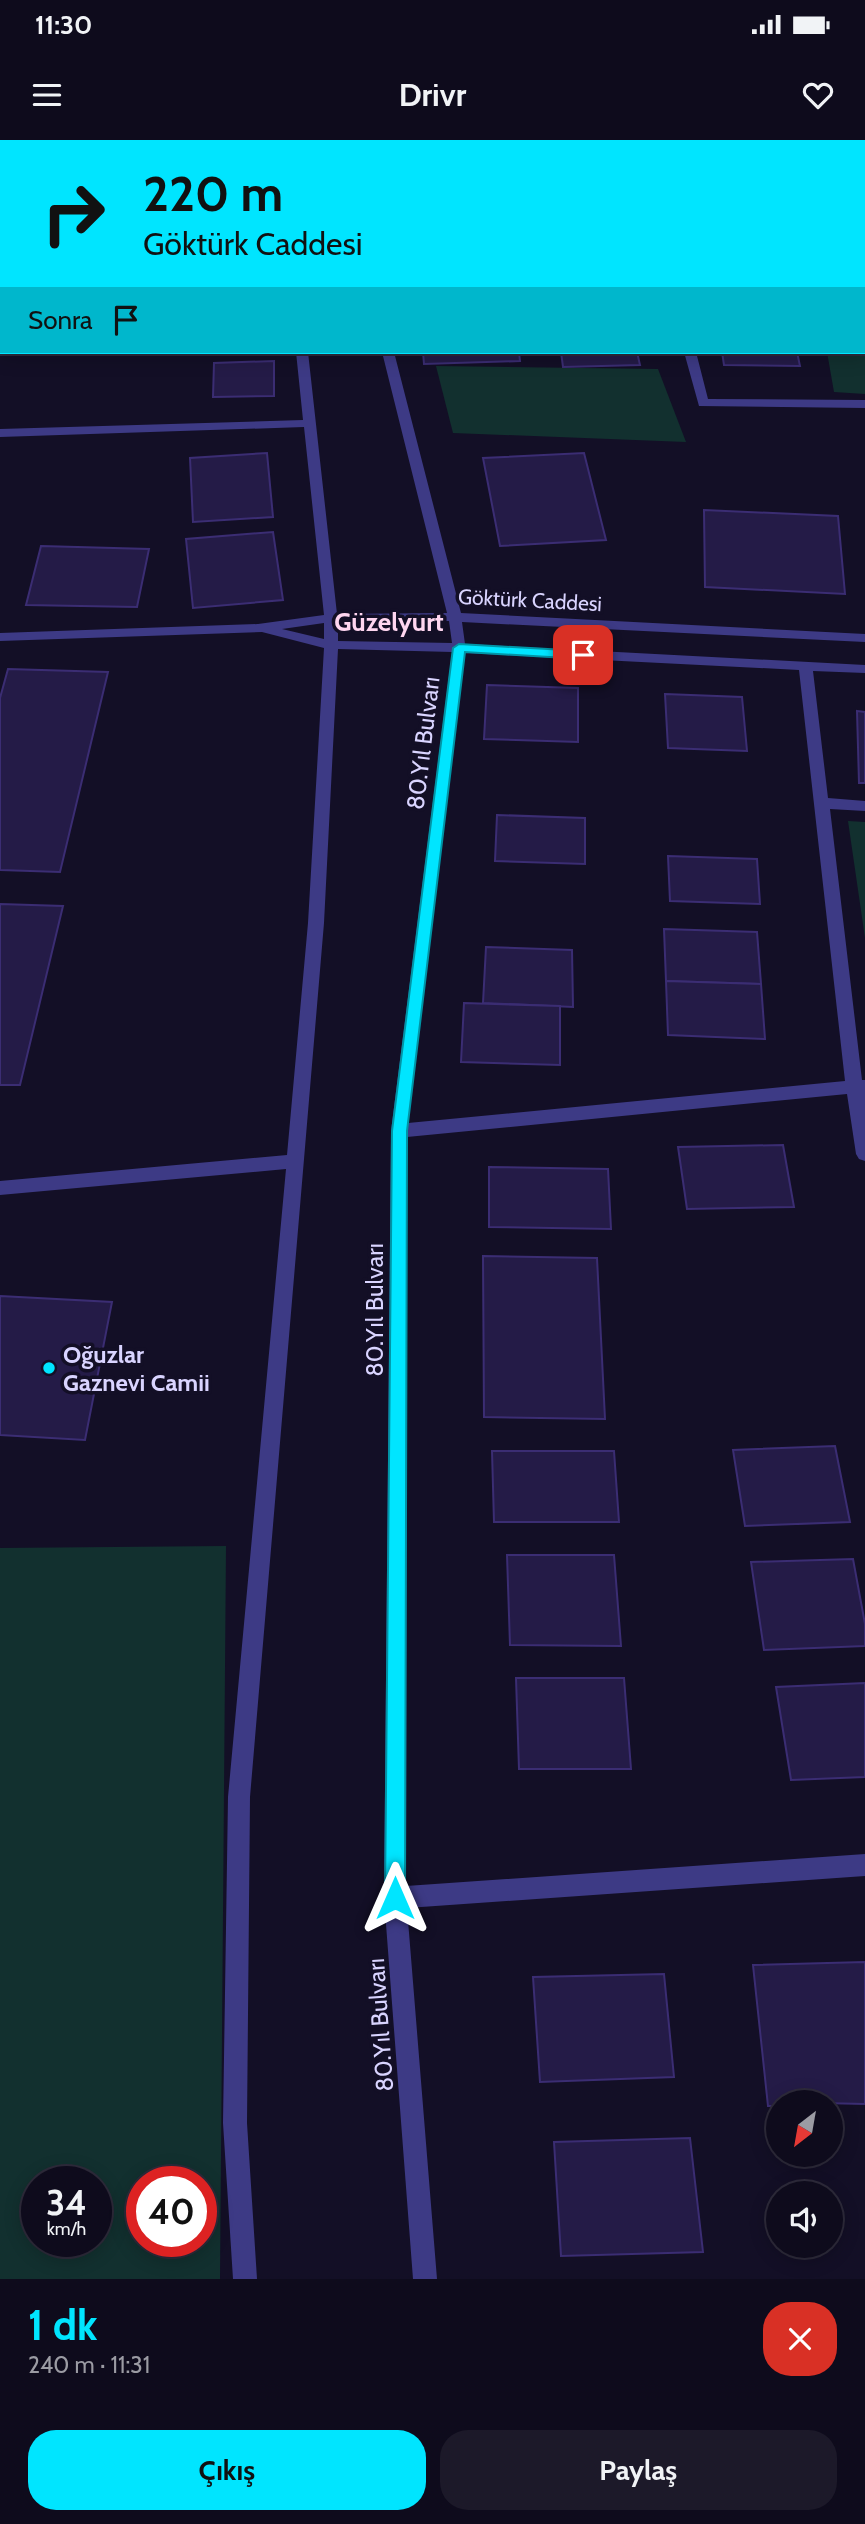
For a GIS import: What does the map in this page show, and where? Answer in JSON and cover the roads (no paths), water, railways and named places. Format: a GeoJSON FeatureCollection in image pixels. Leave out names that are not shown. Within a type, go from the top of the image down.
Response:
{"type":"FeatureCollection","features":[{"type":"Feature","properties":{"kind":"street"},"geometry":{"type":"LineString","coordinates":[[245,2279],[235,2123],[239,1797],[316,923],[331,645],[331,618],[302,354]]}},
{"type":"Feature","properties":{"kind":"street","name":"80.Yıl Bulvarı"},"geometry":{"type":"LineString","coordinates":[[389,354],[455,617],[459,648],[399,1131],[395,1898],[425,2279]]}},
{"type":"Feature","properties":{"kind":"street"},"geometry":{"type":"LineString","coordinates":[[691,354],[703,403],[865,404]]}},
{"type":"Feature","properties":{"kind":"street"},"geometry":{"type":"LineString","coordinates":[[0,433],[310,423]]}},
{"type":"Feature","properties":{"kind":"street","name":"Göktürk Caddesi"},"geometry":{"type":"LineString","coordinates":[[258,628],[331,618],[455,617],[865,638]]}},
{"type":"Feature","properties":{"kind":"street"},"geometry":{"type":"LineString","coordinates":[[0,637],[258,628],[331,645],[459,648],[865,669]]}},
{"type":"Feature","properties":{"kind":"street"},"geometry":{"type":"LineString","coordinates":[[806,667],[821,803],[860,1086],[865,1154]]}},
{"type":"Feature","properties":{"kind":"street"},"geometry":{"type":"LineString","coordinates":[[821,803],[865,806]]}},
{"type":"Feature","properties":{"kind":"street"},"geometry":{"type":"LineString","coordinates":[[399,1131],[860,1086]]}},
{"type":"Feature","properties":{"kind":"street"},"geometry":{"type":"LineString","coordinates":[[0,1188],[295,1161]]}},
{"type":"Feature","properties":{"kind":"street"},"geometry":{"type":"LineString","coordinates":[[395,1898],[865,1865]]}},
{"type":"Feature","properties":{"kind":"place","name":"Oğuzlar Gaznevi Camii"},"geometry":{"type":"Point","coordinates":[49,1368]}},
{"type":"Feature","properties":{"kind":"district","name":"Güzelyurt"},"geometry":{"type":"Point","coordinates":[389,622]}}]}
